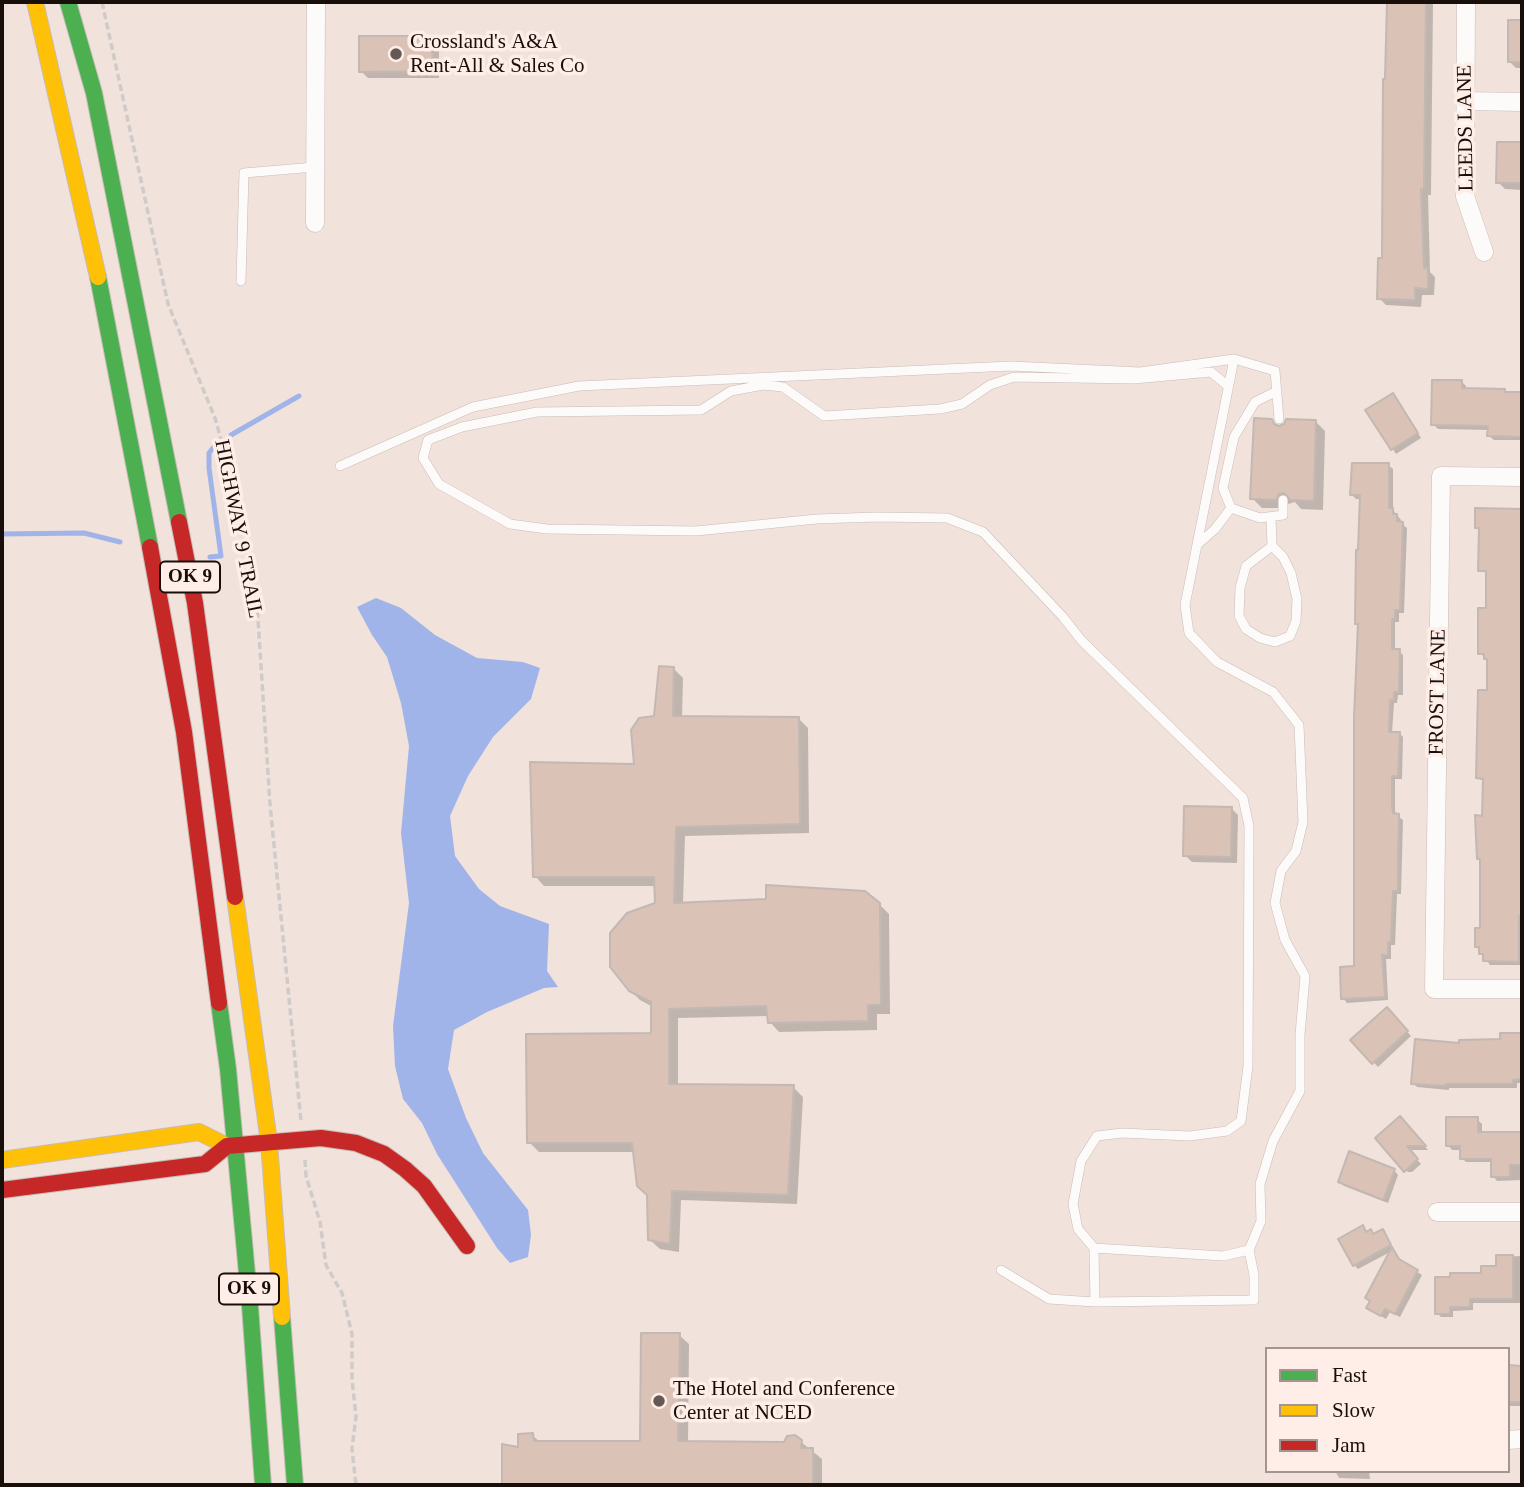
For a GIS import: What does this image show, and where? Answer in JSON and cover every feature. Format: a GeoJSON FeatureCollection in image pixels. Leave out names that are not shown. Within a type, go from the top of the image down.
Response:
{"type":"FeatureCollection","features":[{"type":"Feature","properties":{"kind":"main road","name":"OK 9"},"geometry":{"type":"LineString","coordinates":[[35,2],[95,261],[184,732],[228,1069],[231,1146],[251,1319],[263,1485]]}},
{"type":"Feature","properties":{"kind":"main road","name":"OK 9"},"geometry":{"type":"LineString","coordinates":[[68,2],[94,93],[195,603],[269,1142],[295,1485]]}},
{"type":"Feature","properties":{"kind":"main road"},"geometry":{"type":"LineString","coordinates":[[2,1160],[200,1132],[231,1146]]}},
{"type":"Feature","properties":{"kind":"main road"},"geometry":{"type":"LineString","coordinates":[[2,1190],[205,1164],[231,1146],[321,1138],[356,1143],[384,1154],[405,1169],[424,1186],[467,1246]]}},
{"type":"Feature","properties":{"kind":"street"},"geometry":{"type":"LineString","coordinates":[[315,223],[316,2]]}},
{"type":"Feature","properties":{"kind":"street","name":"LEEDS LANE"},"geometry":{"type":"LineString","coordinates":[[1466,2],[1465,196],[1484,252]]}},
{"type":"Feature","properties":{"kind":"street"},"geometry":{"type":"LineString","coordinates":[[1465,101],[1522,102]]}},
{"type":"Feature","properties":{"kind":"street","name":"FROST LANE"},"geometry":{"type":"LineString","coordinates":[[1522,477],[1441,476],[1434,989],[1522,989]]}},
{"type":"Feature","properties":{"kind":"street"},"geometry":{"type":"LineString","coordinates":[[1437,1212],[1522,1212]]}},
{"type":"Feature","properties":{"kind":"lane"},"geometry":{"type":"LineString","coordinates":[[241,281],[244,173],[315,167]]}},
{"type":"Feature","properties":{"kind":"lane"},"geometry":{"type":"LineString","coordinates":[[1001,1269],[1049,1299],[1254,1300],[1254,1275],[1249,1250],[1261,1221],[1260,1184],[1273,1141],[1300,1091],[1300,1035],[1305,976],[1285,940],[1275,903],[1281,871],[1296,851],[1303,822],[1299,725],[1273,692],[1217,662],[1189,633],[1185,605],[1234,359]]}},
{"type":"Feature","properties":{"kind":"lane"},"geometry":{"type":"LineString","coordinates":[[340,466],[473,407],[579,387],[1011,366],[1140,372],[1234,359],[1275,371],[1279,419]]}},
{"type":"Feature","properties":{"kind":"lane"},"geometry":{"type":"LineString","coordinates":[[1095,1301],[1094,1248],[1078,1228],[1073,1204],[1081,1161],[1097,1136],[1122,1133],[1190,1136],[1227,1131],[1241,1121],[1248,1066],[1249,825],[1243,798],[1081,640],[983,531],[947,518],[878,517],[817,519],[696,531],[547,529],[510,524],[439,484],[423,458],[428,440],[462,427],[537,412],[701,410],[732,391],[762,385],[783,387],[824,416],[940,409],[962,404],[990,385],[1014,377],[1134,379],[1211,372],[1228,386]]}},
{"type":"Feature","properties":{"kind":"lane"},"geometry":{"type":"LineString","coordinates":[[1277,391],[1255,402],[1234,437],[1223,488],[1231,508],[1260,518],[1283,515],[1283,500]]}},
{"type":"Feature","properties":{"kind":"lane"},"geometry":{"type":"LineString","coordinates":[[1197,545],[1215,529],[1231,508]]}},
{"type":"Feature","properties":{"kind":"lane"},"geometry":{"type":"LineString","coordinates":[[1271,517],[1272,547],[1283,557],[1291,573],[1297,599],[1296,621],[1290,636],[1275,642],[1260,638],[1246,629],[1239,616],[1240,588],[1246,566],[1272,547]]}},
{"type":"Feature","properties":{"kind":"lane"},"geometry":{"type":"LineString","coordinates":[[1094,1248],[1223,1256],[1249,1250]]}},
{"type":"Feature","properties":{"kind":"path","name":"HIGHWAY 9 TRAIL"},"geometry":{"type":"LineString","coordinates":[[102,2],[168,304],[215,418],[228,464],[257,604],[270,804],[300,1114]]}},
{"type":"Feature","properties":{"kind":"path"},"geometry":{"type":"LineString","coordinates":[[304,1155],[306,1176],[320,1222],[326,1265],[342,1293],[352,1334],[352,1380],[356,1416],[352,1449],[356,1485]]}},
{"type":"Feature","properties":{"kind":"water"},"geometry":{"type":"Polygon","coordinates":[[[376,598],[401,608],[435,635],[477,658],[523,662],[540,668],[531,699],[493,737],[468,776],[450,816],[455,856],[479,889],[500,906],[549,924],[547,971],[558,987],[544,988],[487,1012],[454,1030],[448,1069],[466,1118],[483,1153],[528,1210],[531,1235],[528,1257],[510,1263],[497,1248],[437,1154],[422,1123],[403,1099],[395,1066],[393,1026],[409,903],[401,833],[409,746],[401,703],[387,657],[357,607],[376,598]]]}},
{"type":"Feature","properties":{"kind":"building"},"geometry":{"type":"Polygon","coordinates":[[[1387,2],[1426,2],[1424,189],[1421,189],[1424,268],[1428,268],[1428,289],[1415,288],[1415,300],[1377,299],[1378,258],[1382,258],[1383,79],[1387,2]]]}},
{"type":"Feature","properties":{"kind":"building"},"geometry":{"type":"Polygon","coordinates":[[[1508,20],[1522,20],[1522,62],[1508,62],[1508,20]]]}},
{"type":"Feature","properties":{"kind":"building","name":"Crossland's A&A Rent-All & Sales Co"},"geometry":{"type":"Polygon","coordinates":[[[359,36],[432,36],[433,71],[359,72],[359,36]]]}},
{"type":"Feature","properties":{"kind":"building"},"geometry":{"type":"Polygon","coordinates":[[[1497,142],[1522,142],[1522,183],[1496,183],[1497,142]]]}},
{"type":"Feature","properties":{"kind":"building"},"geometry":{"type":"Polygon","coordinates":[[[1432,380],[1462,380],[1462,388],[1522,392],[1522,437],[1487,436],[1488,426],[1431,425],[1432,380]]]}},
{"type":"Feature","properties":{"kind":"building"},"geometry":{"type":"Polygon","coordinates":[[[1393,393],[1418,433],[1391,450],[1365,410],[1393,393]]]}},
{"type":"Feature","properties":{"kind":"building"},"geometry":{"type":"Polygon","coordinates":[[[1254,418],[1272,419],[1274,424],[1279,426],[1284,424],[1286,419],[1316,420],[1314,501],[1290,500],[1284,493],[1279,494],[1276,500],[1250,499],[1254,418]]]}},
{"type":"Feature","properties":{"kind":"building"},"geometry":{"type":"Polygon","coordinates":[[[1352,463],[1389,463],[1389,508],[1393,508],[1393,514],[1397,514],[1397,521],[1403,522],[1400,610],[1395,610],[1395,619],[1392,619],[1392,649],[1400,649],[1399,692],[1394,692],[1394,700],[1390,700],[1389,732],[1400,732],[1398,776],[1392,776],[1393,813],[1399,814],[1398,891],[1393,891],[1388,955],[1382,955],[1385,997],[1341,999],[1340,967],[1354,966],[1354,717],[1358,624],[1355,624],[1360,495],[1350,495],[1352,463]]]}},
{"type":"Feature","properties":{"kind":"building"},"geometry":{"type":"Polygon","coordinates":[[[1475,508],[1522,509],[1522,916],[1519,916],[1519,962],[1483,961],[1479,947],[1475,947],[1475,928],[1480,928],[1480,859],[1477,859],[1475,815],[1482,816],[1483,779],[1476,778],[1478,690],[1487,690],[1487,659],[1484,659],[1484,654],[1478,654],[1478,608],[1486,608],[1486,571],[1478,571],[1479,528],[1475,528],[1475,508]]]}},
{"type":"Feature","properties":{"kind":"building"},"geometry":{"type":"Polygon","coordinates":[[[659,666],[674,667],[673,716],[799,717],[800,824],[676,827],[674,903],[766,899],[766,885],[865,891],[880,903],[881,1005],[868,1005],[868,1021],[768,1023],[766,1006],[669,1009],[669,1084],[794,1085],[788,1195],[672,1191],[670,1244],[648,1240],[647,1195],[637,1186],[632,1143],[527,1143],[526,1034],[651,1033],[651,1002],[629,991],[610,967],[610,933],[627,913],[655,903],[654,877],[533,877],[530,762],[634,764],[631,730],[639,718],[654,716],[659,666]]]}},
{"type":"Feature","properties":{"kind":"building"},"geometry":{"type":"Polygon","coordinates":[[[1184,806],[1232,807],[1231,857],[1183,856],[1184,806]]]}},
{"type":"Feature","properties":{"kind":"building"},"geometry":{"type":"Polygon","coordinates":[[[1387,1007],[1408,1031],[1372,1064],[1350,1040],[1387,1007]]]}},
{"type":"Feature","properties":{"kind":"building"},"geometry":{"type":"Polygon","coordinates":[[[1500,1033],[1522,1033],[1522,1079],[1513,1080],[1513,1084],[1411,1084],[1415,1039],[1459,1043],[1459,1040],[1500,1039],[1500,1033]]]}},
{"type":"Feature","properties":{"kind":"building"},"geometry":{"type":"Polygon","coordinates":[[[1400,1116],[1426,1146],[1407,1146],[1418,1159],[1404,1172],[1375,1138],[1400,1116]]]}},
{"type":"Feature","properties":{"kind":"building"},"geometry":{"type":"Polygon","coordinates":[[[1446,1117],[1478,1117],[1478,1132],[1522,1132],[1522,1165],[1510,1165],[1510,1177],[1491,1177],[1491,1159],[1460,1159],[1460,1146],[1446,1146],[1446,1117]]]}},
{"type":"Feature","properties":{"kind":"building"},"geometry":{"type":"Polygon","coordinates":[[[1349,1151],[1395,1169],[1383,1200],[1338,1182],[1349,1151]]]}},
{"type":"Feature","properties":{"kind":"building"},"geometry":{"type":"Polygon","coordinates":[[[1363,1225],[1366,1232],[1371,1229],[1373,1234],[1383,1229],[1391,1245],[1353,1266],[1338,1239],[1363,1225]]]}},
{"type":"Feature","properties":{"kind":"building"},"geometry":{"type":"Polygon","coordinates":[[[1392,1247],[1399,1259],[1418,1270],[1395,1314],[1385,1309],[1381,1316],[1366,1308],[1370,1301],[1365,1298],[1392,1247]]]}},
{"type":"Feature","properties":{"kind":"building"},"geometry":{"type":"Polygon","coordinates":[[[1496,1255],[1513,1255],[1513,1299],[1470,1299],[1470,1307],[1450,1307],[1450,1314],[1435,1314],[1435,1277],[1450,1277],[1450,1273],[1481,1273],[1481,1266],[1496,1266],[1496,1255]]]}},
{"type":"Feature","properties":{"kind":"building","name":"The Hotel and Conference Center at NCED"},"geometry":{"type":"Polygon","coordinates":[[[641,1333],[680,1333],[678,1441],[784,1442],[787,1436],[795,1435],[802,1440],[801,1448],[813,1448],[813,1485],[502,1485],[502,1444],[518,1447],[518,1434],[533,1433],[534,1441],[640,1441],[641,1333]]]}},
{"type":"Feature","properties":{"kind":"building"},"geometry":{"type":"Polygon","coordinates":[[[1510,1365],[1522,1366],[1522,1402],[1510,1402],[1510,1365]]]}},
{"type":"Feature","properties":{"kind":"waterway"},"geometry":{"type":"LineString","coordinates":[[231,435],[299,396]]}},
{"type":"Feature","properties":{"kind":"waterway"},"geometry":{"type":"LineString","coordinates":[[210,557],[221,556],[209,468],[209,453],[213,448]]}},
{"type":"Feature","properties":{"kind":"waterway"},"geometry":{"type":"LineString","coordinates":[[2,534],[84,533],[120,542]]}},
{"type":"Feature","properties":{"kind":"traffic: fast"},"geometry":{"type":"LineString","coordinates":[[68,2],[94,93],[179,522]]}},
{"type":"Feature","properties":{"kind":"traffic: fast"},"geometry":{"type":"LineString","coordinates":[[98,277],[150,547]]}},
{"type":"Feature","properties":{"kind":"traffic: fast"},"geometry":{"type":"LineString","coordinates":[[219,1003],[228,1069],[250,1306],[263,1485]]}},
{"type":"Feature","properties":{"kind":"traffic: fast"},"geometry":{"type":"LineString","coordinates":[[282,1317],[295,1485]]}},
{"type":"Feature","properties":{"kind":"traffic: slow"},"geometry":{"type":"LineString","coordinates":[[35,2],[98,277]]}},
{"type":"Feature","properties":{"kind":"traffic: slow"},"geometry":{"type":"LineString","coordinates":[[235,897],[269,1142],[282,1317]]}},
{"type":"Feature","properties":{"kind":"traffic: slow"},"geometry":{"type":"LineString","coordinates":[[2,1160],[199,1132],[227,1146]]}},
{"type":"Feature","properties":{"kind":"traffic: jam"},"geometry":{"type":"LineString","coordinates":[[179,522],[195,603],[235,897]]}},
{"type":"Feature","properties":{"kind":"traffic: jam"},"geometry":{"type":"LineString","coordinates":[[150,547],[184,732],[219,1003]]}},
{"type":"Feature","properties":{"kind":"traffic: jam"},"geometry":{"type":"LineString","coordinates":[[2,1190],[205,1164],[227,1146],[321,1138],[356,1143],[384,1154],[405,1169],[424,1186],[467,1246]]}},
{"type":"Feature","properties":{"kind":"place","name":"Crossland's A&A Rent-All & Sales Co"},"geometry":{"type":"Point","coordinates":[396,54]}},
{"type":"Feature","properties":{"kind":"place","name":"The Hotel and Conference Center at NCED"},"geometry":{"type":"Point","coordinates":[659,1401]}}]}
